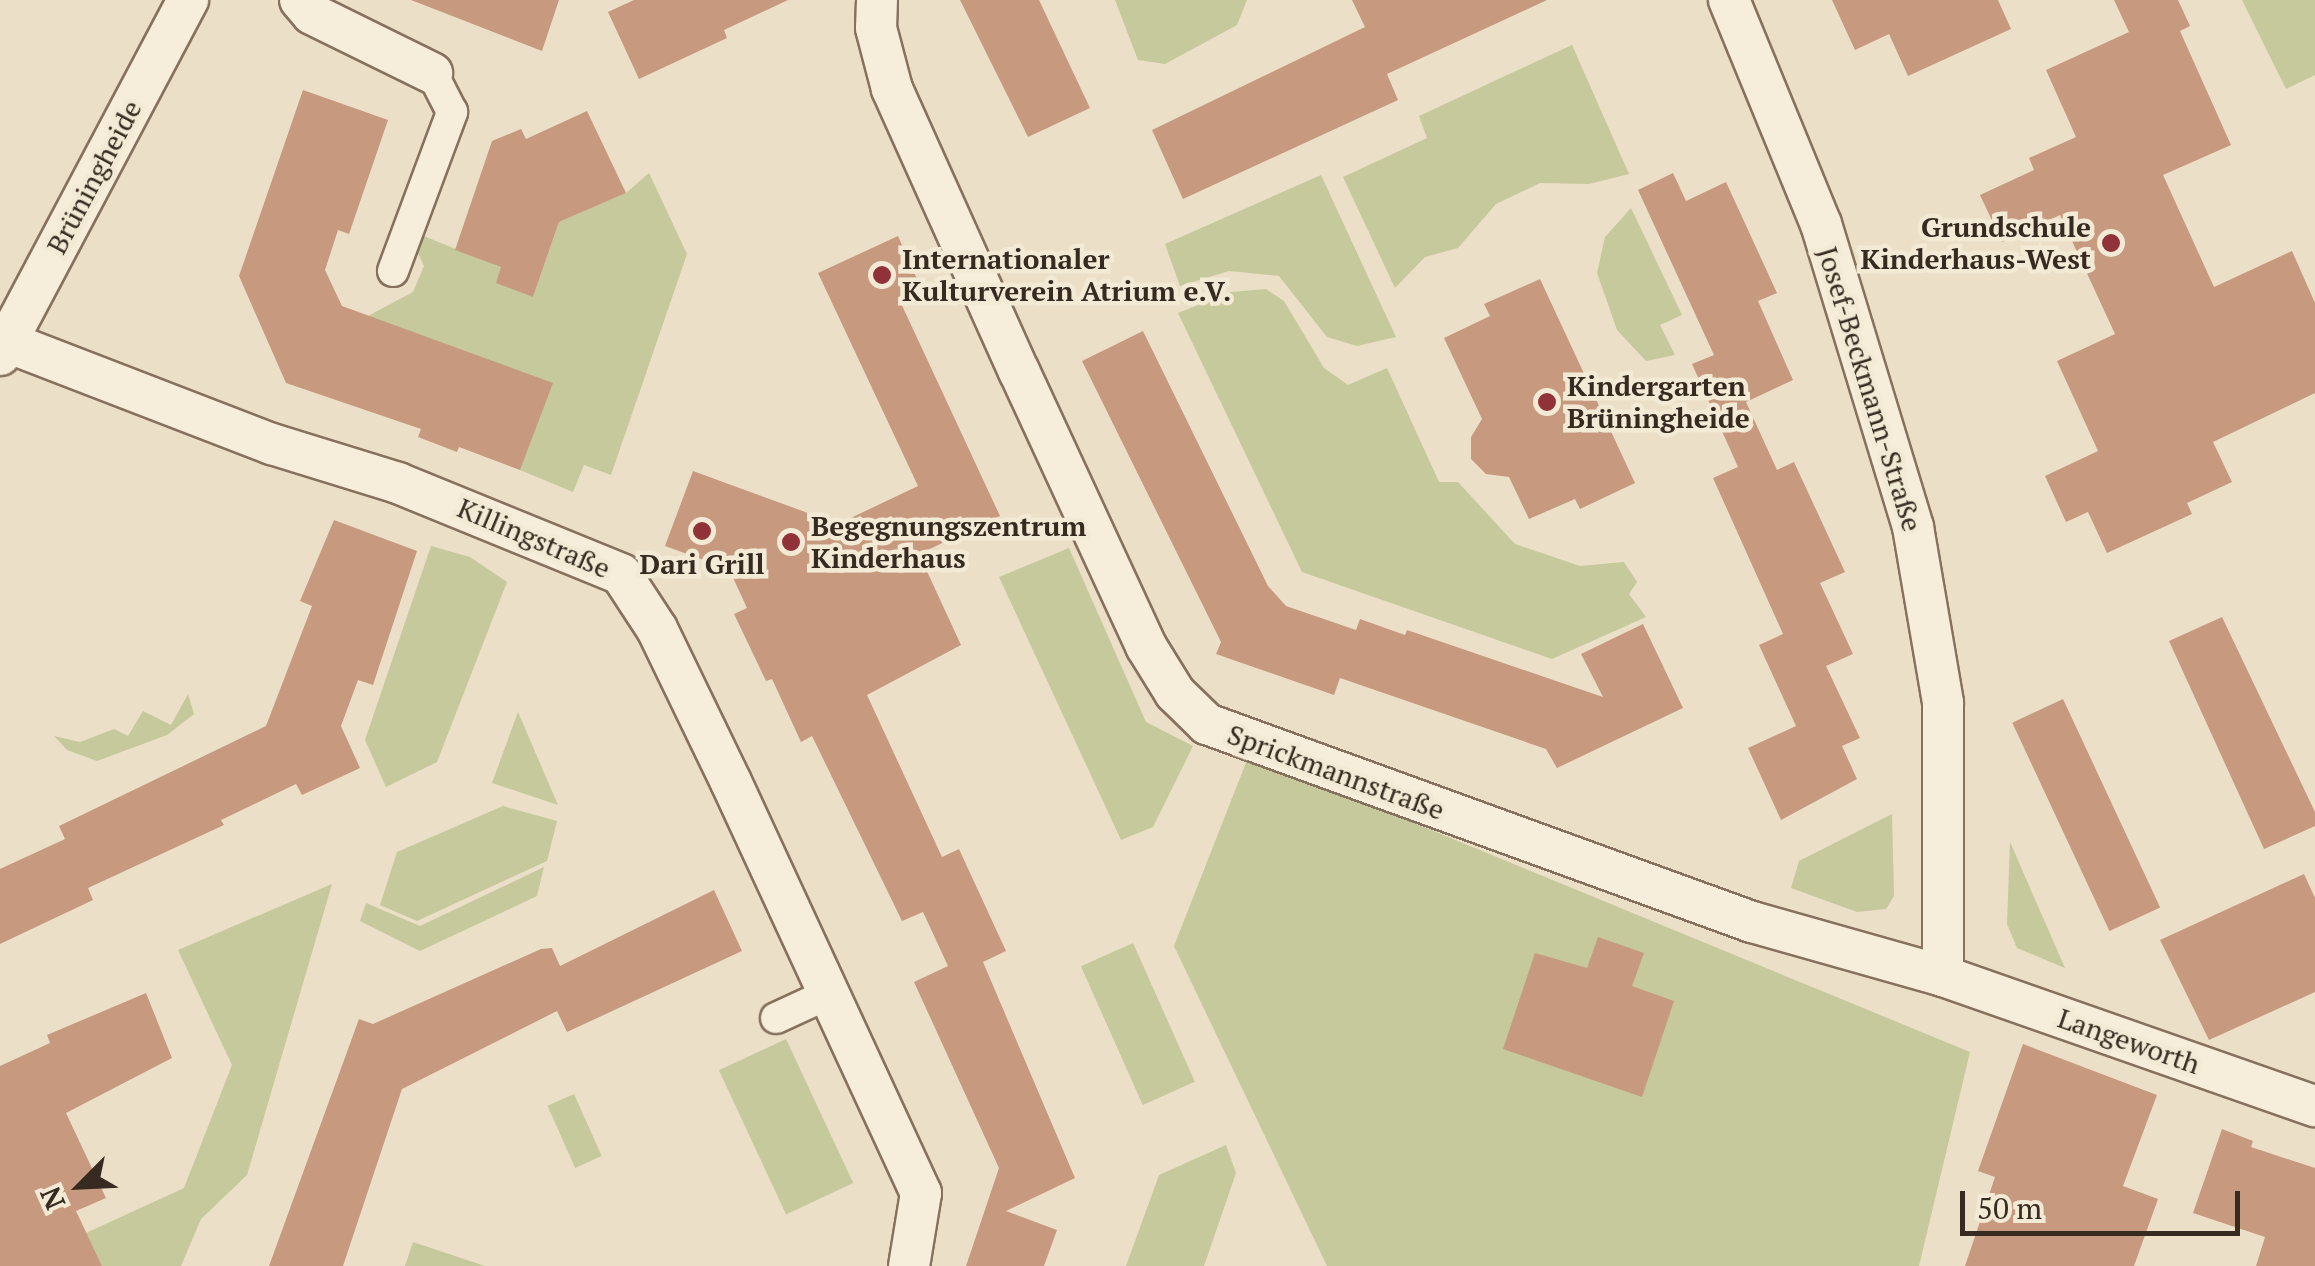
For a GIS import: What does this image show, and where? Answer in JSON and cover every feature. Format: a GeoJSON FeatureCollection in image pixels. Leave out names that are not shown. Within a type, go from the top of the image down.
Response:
{"type":"FeatureCollection","features":[{"type":"Feature","properties":{"kind":"street","name":"Brüningheide"},"geometry":{"type":"LineString","coordinates":[[3,348],[188,0]]}},
{"type":"Feature","properties":{"kind":"street"},"geometry":{"type":"LineString","coordinates":[[300,0],[312,14],[432,73],[452,112],[393,270]]}},
{"type":"Feature","properties":{"kind":"street","name":"Sprickmannstraße"},"geometry":{"type":"LineString","coordinates":[[877,0],[880,47],[900,108],[1146,646],[1191,710],[1239,740],[1639,882],[1943,976]]}},
{"type":"Feature","properties":{"kind":"street","name":"Josef-Beckmann-Straße"},"geometry":{"type":"LineString","coordinates":[[1729,0],[1776,106],[1844,292],[1914,527],[1942,703],[1943,976]]}},
{"type":"Feature","properties":{"kind":"street","name":"Killingstraße"},"geometry":{"type":"LineString","coordinates":[[3,348],[272,444],[398,483],[621,574],[657,629],[921,1193],[909,1266]]}},
{"type":"Feature","properties":{"kind":"street","name":"Langeworth"},"geometry":{"type":"LineString","coordinates":[[1943,976],[2315,1106]]}},
{"type":"Feature","properties":{"kind":"street"},"geometry":{"type":"LineString","coordinates":[[776,1018],[830,992]]}},
{"type":"Feature","properties":{"kind":"green space"},"geometry":{"type":"Polygon","coordinates":[[[1115,0],[1247,0],[1237,25],[1165,64],[1138,60],[1115,0]]]}},
{"type":"Feature","properties":{"kind":"green space"},"geometry":{"type":"Polygon","coordinates":[[[2242,0],[2315,0],[2315,75],[2286,89],[2242,0]]]}},
{"type":"Feature","properties":{"kind":"green space"},"geometry":{"type":"Polygon","coordinates":[[[1572,45],[1629,174],[1589,184],[1540,183],[1496,204],[1458,248],[1425,257],[1395,288],[1343,177],[1427,138],[1419,116],[1572,45]]]}},
{"type":"Feature","properties":{"kind":"green space"},"geometry":{"type":"Polygon","coordinates":[[[649,173],[687,254],[611,475],[584,465],[573,492],[520,470],[368,316],[413,292],[424,266],[416,249],[421,235],[501,267],[533,297],[559,222],[626,193],[649,173]]]}},
{"type":"Feature","properties":{"kind":"green space"},"geometry":{"type":"Polygon","coordinates":[[[1321,175],[1396,337],[1357,346],[1327,337],[1279,276],[1229,271],[1180,286],[1165,244],[1321,175]]]}},
{"type":"Feature","properties":{"kind":"green space"},"geometry":{"type":"Polygon","coordinates":[[[1631,208],[1682,315],[1660,325],[1675,355],[1646,361],[1617,330],[1597,273],[1605,237],[1631,208]]]}},
{"type":"Feature","properties":{"kind":"green space"},"geometry":{"type":"Polygon","coordinates":[[[1266,289],[1284,301],[1324,368],[1348,385],[1387,368],[1439,482],[1458,482],[1515,544],[1580,566],[1624,562],[1637,582],[1629,594],[1646,617],[1552,659],[1302,572],[1178,313],[1231,292],[1266,289]]]}},
{"type":"Feature","properties":{"kind":"green space"},"geometry":{"type":"Polygon","coordinates":[[[431,546],[470,557],[507,582],[437,762],[386,787],[365,740],[431,546]]]}},
{"type":"Feature","properties":{"kind":"green space"},"geometry":{"type":"Polygon","coordinates":[[[1069,548],[1146,722],[1193,746],[1153,827],[1121,840],[999,577],[1069,548]]]}},
{"type":"Feature","properties":{"kind":"green space"},"geometry":{"type":"Polygon","coordinates":[[[188,694],[194,714],[167,735],[97,761],[67,750],[54,736],[80,742],[114,729],[128,736],[143,711],[171,725],[188,694]]]}},
{"type":"Feature","properties":{"kind":"green space"},"geometry":{"type":"Polygon","coordinates":[[[518,712],[558,805],[492,783],[518,712]]]}},
{"type":"Feature","properties":{"kind":"green space"},"geometry":{"type":"Polygon","coordinates":[[[1249,755],[1970,1052],[1919,1266],[1327,1266],[1174,946],[1249,755]]]}},
{"type":"Feature","properties":{"kind":"green space"},"geometry":{"type":"Polygon","coordinates":[[[503,806],[557,821],[547,861],[417,921],[380,905],[397,852],[503,806]]]}},
{"type":"Feature","properties":{"kind":"green space"},"geometry":{"type":"Polygon","coordinates":[[[1892,814],[1894,896],[1886,909],[1857,912],[1791,888],[1799,861],[1892,814]]]}},
{"type":"Feature","properties":{"kind":"green space"},"geometry":{"type":"Polygon","coordinates":[[[2010,842],[2065,968],[2017,948],[2007,924],[2010,842]]]}},
{"type":"Feature","properties":{"kind":"green space"},"geometry":{"type":"Polygon","coordinates":[[[544,867],[537,896],[420,951],[360,921],[366,903],[420,926],[544,867]]]}},
{"type":"Feature","properties":{"kind":"green space"},"geometry":{"type":"Polygon","coordinates":[[[332,884],[247,1175],[201,1219],[181,1266],[102,1266],[86,1233],[184,1188],[232,1065],[178,950],[332,884]]]}},
{"type":"Feature","properties":{"kind":"green space"},"geometry":{"type":"Polygon","coordinates":[[[1133,943],[1195,1082],[1143,1105],[1081,966],[1133,943]]]}},
{"type":"Feature","properties":{"kind":"green space"},"geometry":{"type":"Polygon","coordinates":[[[786,1039],[853,1183],[786,1214],[719,1070],[786,1039]]]}},
{"type":"Feature","properties":{"kind":"green space"},"geometry":{"type":"Polygon","coordinates":[[[574,1094],[602,1156],[575,1168],[548,1106],[574,1094]]]}},
{"type":"Feature","properties":{"kind":"green space"},"geometry":{"type":"Polygon","coordinates":[[[1226,1145],[1236,1173],[1204,1266],[1126,1266],[1159,1175],[1226,1145]]]}},
{"type":"Feature","properties":{"kind":"green space"},"geometry":{"type":"Polygon","coordinates":[[[413,1242],[485,1266],[405,1266],[413,1242]]]}},
{"type":"Feature","properties":{"kind":"building"},"geometry":{"type":"Polygon","coordinates":[[[411,0],[559,0],[542,51],[411,0]]]}},
{"type":"Feature","properties":{"kind":"building"},"geometry":{"type":"Polygon","coordinates":[[[634,0],[788,0],[724,30],[727,38],[639,79],[608,12],[634,0]]]}},
{"type":"Feature","properties":{"kind":"building"},"geometry":{"type":"Polygon","coordinates":[[[960,0],[1039,0],[1090,108],[1028,137],[960,0]]]}},
{"type":"Feature","properties":{"kind":"building"},"geometry":{"type":"Polygon","coordinates":[[[1352,0],[1547,0],[1387,74],[1398,100],[1183,199],[1152,130],[1365,27],[1352,0]]]}},
{"type":"Feature","properties":{"kind":"building"},"geometry":{"type":"Polygon","coordinates":[[[1832,0],[1998,0],[2011,29],[1908,76],[1889,34],[1855,50],[1832,0]]]}},
{"type":"Feature","properties":{"kind":"building"},"geometry":{"type":"Polygon","coordinates":[[[2114,0],[2178,0],[2190,26],[2180,31],[2231,145],[2163,175],[2214,287],[2292,251],[2315,303],[2315,393],[2213,442],[2232,482],[2187,503],[2192,514],[2107,553],[2088,512],[2066,522],[2045,476],[2098,451],[2057,361],[2115,334],[2060,215],[2002,242],[1980,195],[2034,170],[2029,158],[2076,137],[2046,70],[2129,32],[2114,0]]]}},
{"type":"Feature","properties":{"kind":"building"},"geometry":{"type":"Polygon","coordinates":[[[303,90],[388,120],[349,234],[338,230],[325,270],[342,306],[553,383],[520,470],[459,447],[457,452],[418,437],[421,429],[286,383],[239,276],[303,90]]]}},
{"type":"Feature","properties":{"kind":"building"},"geometry":{"type":"Polygon","coordinates":[[[587,111],[626,193],[559,222],[533,297],[496,283],[501,267],[455,250],[492,141],[521,129],[526,139],[587,111]]]}},
{"type":"Feature","properties":{"kind":"building"},"geometry":{"type":"Polygon","coordinates":[[[1673,173],[1686,201],[1726,182],[1777,293],[1758,301],[1793,380],[1746,402],[1777,470],[1794,462],[1845,572],[1820,583],[1853,654],[1826,666],[1860,738],[1842,746],[1857,779],[1781,820],[1748,748],[1796,726],[1759,645],[1783,634],[1713,478],[1738,467],[1692,364],[1714,355],[1638,190],[1673,173]]]}},
{"type":"Feature","properties":{"kind":"building"},"geometry":{"type":"Polygon","coordinates":[[[898,236],[921,288],[899,299],[1000,516],[919,554],[961,645],[867,695],[942,857],[959,849],[1006,951],[983,962],[1075,1178],[1006,1211],[1057,1230],[1044,1266],[966,1266],[999,1168],[914,982],[948,966],[923,912],[902,921],[812,736],[801,742],[772,679],[766,681],[734,614],[747,608],[729,569],[665,546],[693,471],[838,524],[918,486],[818,273],[898,236]]]}},
{"type":"Feature","properties":{"kind":"building"},"geometry":{"type":"Polygon","coordinates":[[[1540,279],[1635,483],[1580,509],[1575,499],[1529,519],[1509,477],[1486,474],[1471,459],[1471,437],[1482,419],[1444,338],[1490,316],[1484,304],[1540,279]]]}},
{"type":"Feature","properties":{"kind":"building"},"geometry":{"type":"Polygon","coordinates":[[[1143,331],[1268,586],[1286,606],[1356,630],[1360,619],[1405,635],[1407,630],[1603,697],[1581,654],[1643,624],[1683,708],[1557,768],[1546,749],[1340,678],[1334,695],[1216,654],[1221,642],[1082,361],[1143,331]]]}},
{"type":"Feature","properties":{"kind":"building"},"geometry":{"type":"Polygon","coordinates":[[[334,520],[417,551],[373,685],[358,680],[341,726],[360,768],[302,795],[296,784],[221,820],[224,825],[88,888],[93,900],[0,944],[0,869],[65,839],[59,826],[266,726],[312,606],[300,601],[334,520]]]}},
{"type":"Feature","properties":{"kind":"building"},"geometry":{"type":"Polygon","coordinates":[[[2222,617],[2315,812],[2315,826],[2264,849],[2169,641],[2222,617]]]}},
{"type":"Feature","properties":{"kind":"building"},"geometry":{"type":"Polygon","coordinates":[[[2063,699],[2160,907],[2109,931],[2012,723],[2063,699]]]}},
{"type":"Feature","properties":{"kind":"building"},"geometry":{"type":"Polygon","coordinates":[[[2304,874],[2315,898],[2315,992],[2209,1040],[2160,940],[2304,874]]]}},
{"type":"Feature","properties":{"kind":"building"},"geometry":{"type":"Polygon","coordinates":[[[714,890],[742,951],[567,1032],[557,1011],[402,1089],[343,1266],[269,1266],[359,1019],[373,1024],[541,949],[552,948],[560,966],[714,890]]]}},
{"type":"Feature","properties":{"kind":"building"},"geometry":{"type":"Polygon","coordinates":[[[1598,937],[1644,953],[1632,986],[1674,1001],[1642,1097],[1503,1049],[1535,953],[1587,968],[1598,937]]]}},
{"type":"Feature","properties":{"kind":"building"},"geometry":{"type":"Polygon","coordinates":[[[146,993],[172,1058],[66,1113],[106,1198],[76,1211],[102,1266],[0,1266],[0,1066],[50,1043],[47,1035],[146,993]]]}},
{"type":"Feature","properties":{"kind":"building"},"geometry":{"type":"Polygon","coordinates":[[[2023,1044],[2157,1095],[2123,1186],[2158,1199],[2134,1266],[1965,1266],[1995,1177],[1978,1171],[2023,1044]]]}},
{"type":"Feature","properties":{"kind":"building"},"geometry":{"type":"Polygon","coordinates":[[[2222,1129],[2253,1141],[2251,1147],[2315,1168],[2315,1266],[2256,1266],[2265,1237],[2193,1213],[2222,1129]]]}},
{"type":"Feature","properties":{"kind":"place","name":"Grundschule Kinderhaus-West"},"geometry":{"type":"Point","coordinates":[2111,243]}},
{"type":"Feature","properties":{"kind":"place","name":"Internationaler Kulturverein Atrium e.V."},"geometry":{"type":"Point","coordinates":[882,275]}},
{"type":"Feature","properties":{"kind":"place","name":"Kindergarten Brüningheide"},"geometry":{"type":"Point","coordinates":[1547,402]}},
{"type":"Feature","properties":{"kind":"place","name":"Dari Grill"},"geometry":{"type":"Point","coordinates":[702,531]}},
{"type":"Feature","properties":{"kind":"place","name":"Begegnungszentrum Kinderhaus"},"geometry":{"type":"Point","coordinates":[791,542]}}]}
